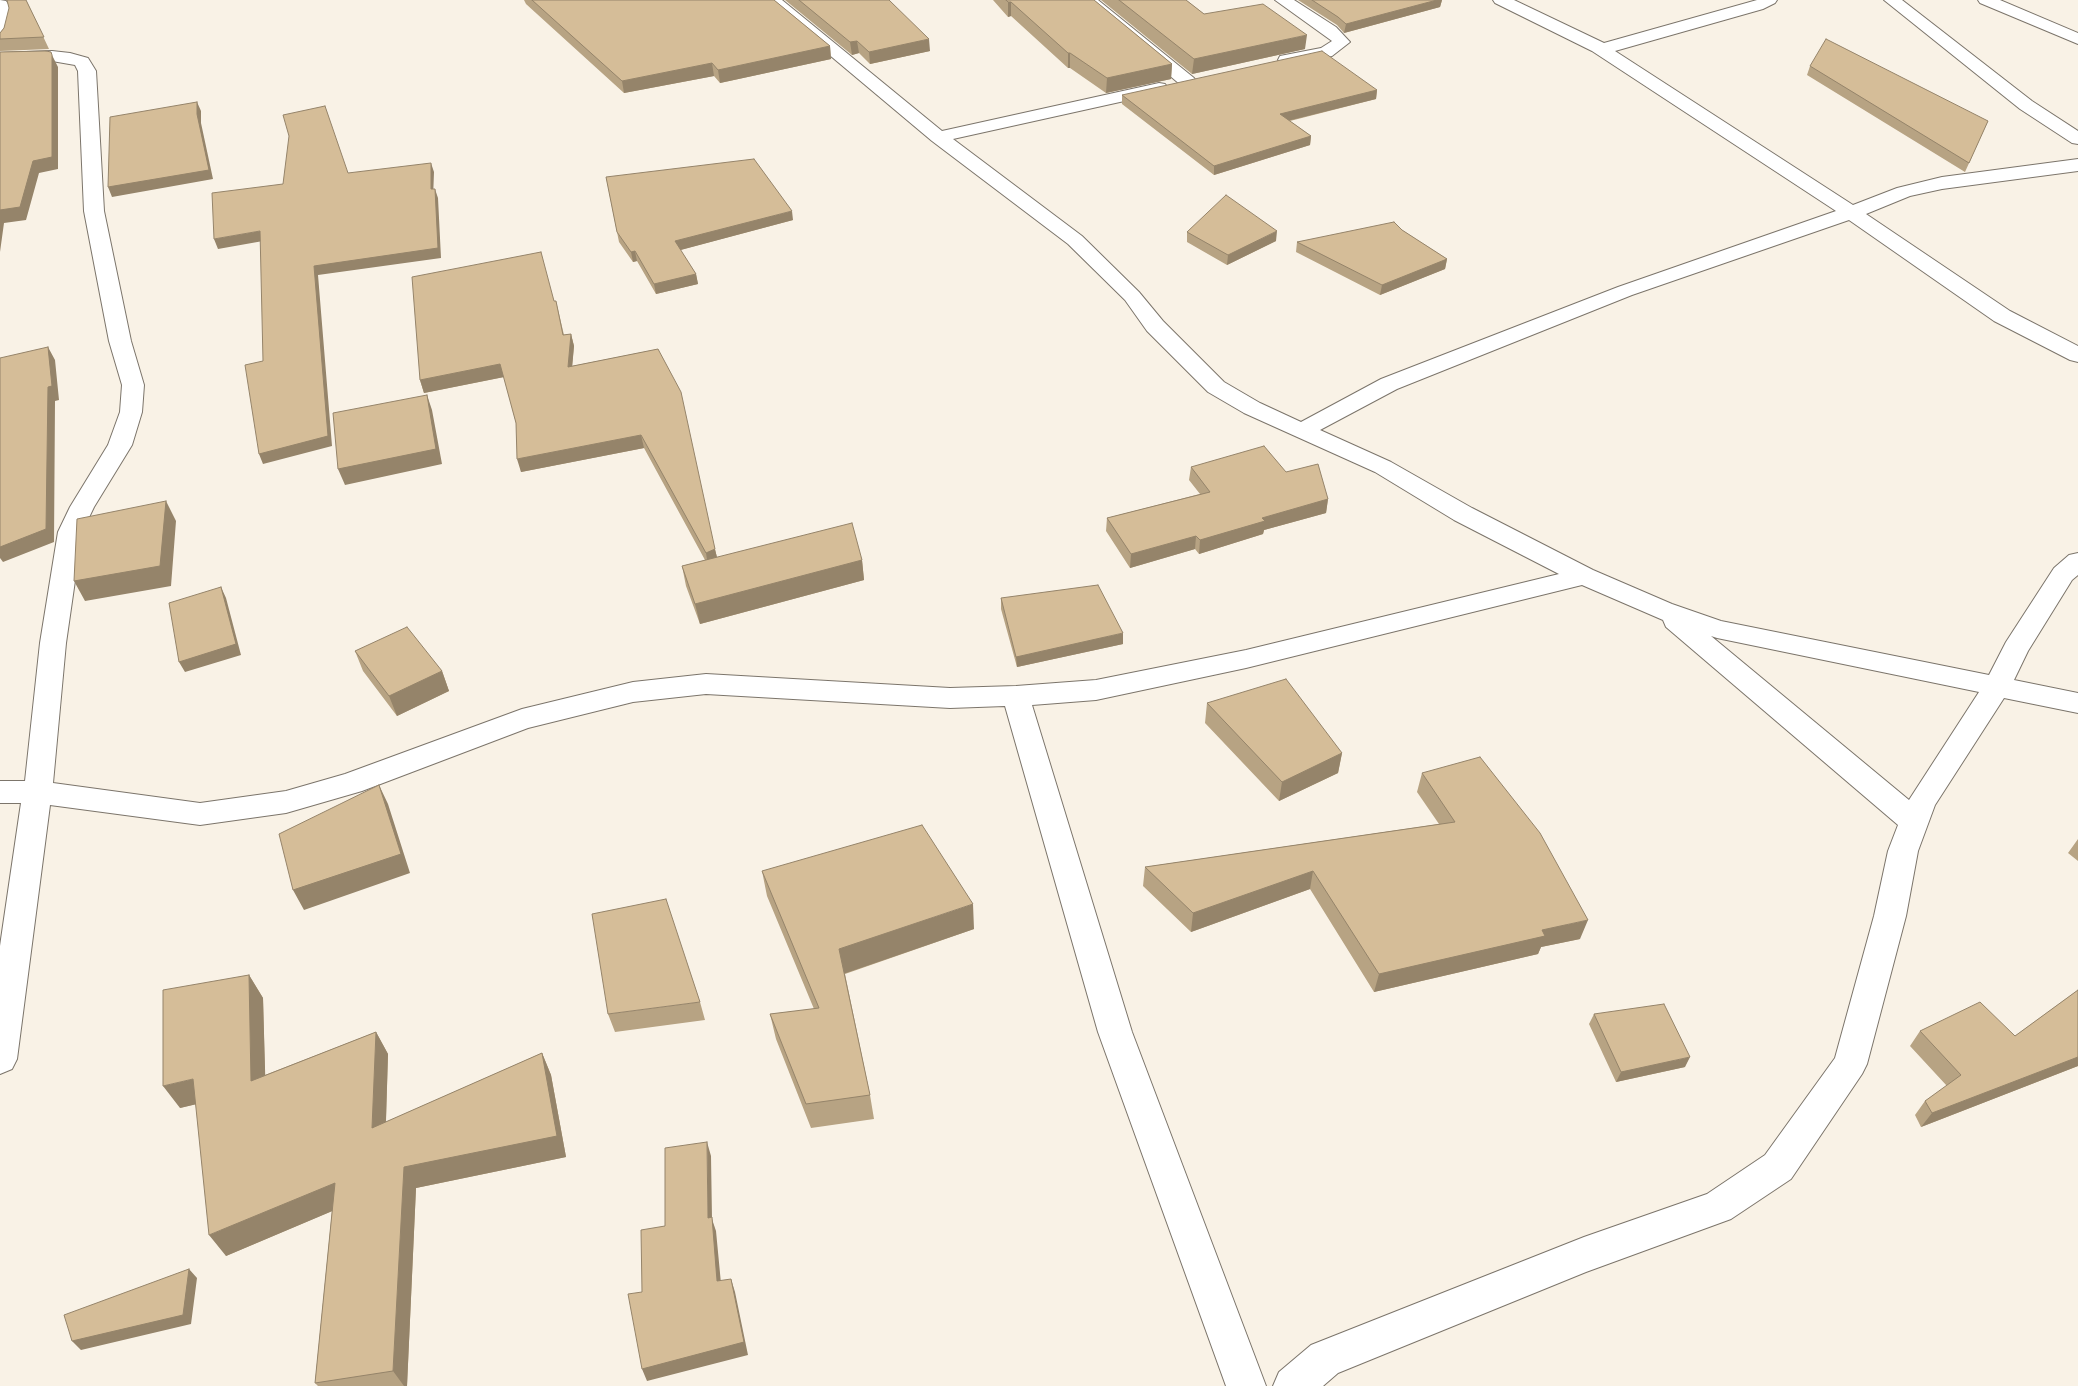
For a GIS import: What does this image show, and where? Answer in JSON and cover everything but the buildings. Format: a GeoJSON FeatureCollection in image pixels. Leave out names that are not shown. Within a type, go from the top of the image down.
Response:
{"type":"FeatureCollection","features":[{"type":"Feature","properties":{"kind":"street"},"geometry":{"type":"LineString","coordinates":[[772,0],[938,137],[1075,240],[1132,296],[1154,326],[1216,387],[1252,408],[1383,466],[1462,514],[1584,576],[1663,610],[1717,629],[1997,688],[2078,703]]}},
{"type":"Feature","properties":{"kind":"street"},"geometry":{"type":"LineString","coordinates":[[1088,0],[1188,82]]}},
{"type":"Feature","properties":{"kind":"street"},"geometry":{"type":"LineString","coordinates":[[1273,63],[1326,52],[1342,42],[1330,31],[1283,0]]}},
{"type":"Feature","properties":{"kind":"street"},"geometry":{"type":"LineString","coordinates":[[1501,0],[1569,31],[1602,49],[1716,121],[2002,316],[2078,355]]}},
{"type":"Feature","properties":{"kind":"street"},"geometry":{"type":"LineString","coordinates":[[1602,49],[1757,6],[1769,0]]}},
{"type":"Feature","properties":{"kind":"street"},"geometry":{"type":"LineString","coordinates":[[1892,0],[2026,105],[2078,139]]}},
{"type":"Feature","properties":{"kind":"street"},"geometry":{"type":"LineString","coordinates":[[1986,0],[2078,39]]}},
{"type":"Feature","properties":{"kind":"street"},"geometry":{"type":"LineString","coordinates":[[0,4],[5,20],[0,39]]}},
{"type":"Feature","properties":{"kind":"street"},"geometry":{"type":"LineString","coordinates":[[0,58],[52,56],[70,58],[82,62],[87,71],[94,211],[120,342],[134,385],[131,412],[120,445],[82,506],[70,532],[53,643],[37,792],[0,1059]]}},
{"type":"Feature","properties":{"kind":"street"},"geometry":{"type":"LineString","coordinates":[[938,137],[1207,78]]}},
{"type":"Feature","properties":{"kind":"street"},"geometry":{"type":"LineString","coordinates":[[1303,430],[1389,384],[1625,291],[1904,192],[1942,183],[2078,165]]}},
{"type":"Feature","properties":{"kind":"street"},"geometry":{"type":"LineString","coordinates":[[1293,1386],[1325,1360],[1584,1254],[1718,1207],[1778,1167],[1850,1064],[1890,916],[1903,851],[1922,802],[1997,688],[2015,649],[2063,574],[2078,561]]}},
{"type":"Feature","properties":{"kind":"street"},"geometry":{"type":"LineString","coordinates":[[0,792],[37,792],[200,814],[286,802],[352,783],[522,719],[633,692],[706,684],[950,698],[1016,696],[1096,690],[1237,661],[1584,576]]}},
{"type":"Feature","properties":{"kind":"street"},"geometry":{"type":"LineString","coordinates":[[1663,610],[1915,822]]}},
{"type":"Feature","properties":{"kind":"street"},"geometry":{"type":"LineString","coordinates":[[1016,696],[1116,1032],[1246,1386]]}}]}
